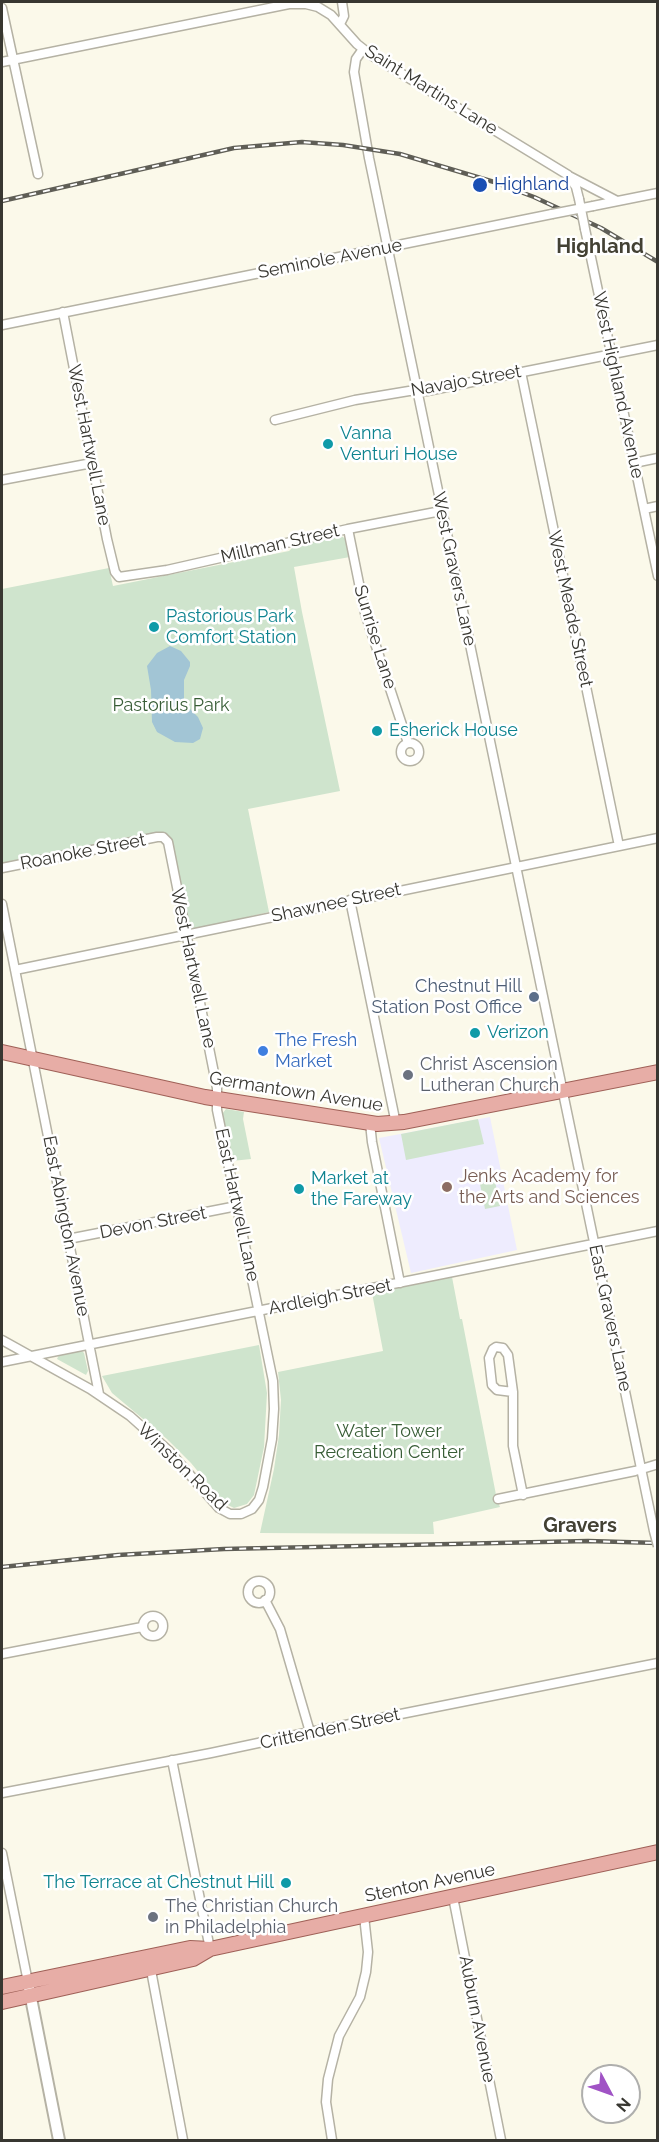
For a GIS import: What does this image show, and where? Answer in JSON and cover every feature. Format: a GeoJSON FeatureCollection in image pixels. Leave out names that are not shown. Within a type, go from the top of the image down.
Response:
{"type":"FeatureCollection","features":[{"type":"Feature","properties":{"kind":"main road","name":"Germantown Avenue"},"geometry":{"type":"LineString","coordinates":[[2,1052],[217,1099],[370,1124],[396,1124],[657,1072]]}},
{"type":"Feature","properties":{"kind":"main road","name":"Stenton Avenue"},"geometry":{"type":"LineString","coordinates":[[2,2002],[29,1989],[149,1962],[193,1959],[210,1949],[657,1852]]}},
{"type":"Feature","properties":{"kind":"main road","name":"Stenton Avenue"},"geometry":{"type":"LineString","coordinates":[[2,1987],[29,1989]]}},
{"type":"Feature","properties":{"kind":"street","name":"Saint Martins Lane"},"geometry":{"type":"LineString","coordinates":[[2,62],[299,2],[325,10],[363,49],[568,175],[587,183],[617,201]]}},
{"type":"Feature","properties":{"kind":"street"},"geometry":{"type":"LineString","coordinates":[[340,24],[344,15],[342,2]]}},
{"type":"Feature","properties":{"kind":"street"},"geometry":{"type":"LineString","coordinates":[[2,8],[38,174]]}},
{"type":"Feature","properties":{"kind":"street","name":"West Gravers Lane"},"geometry":{"type":"LineString","coordinates":[[363,49],[355,64],[354,82],[441,511],[563,1091]]}},
{"type":"Feature","properties":{"kind":"street"},"geometry":{"type":"LineString","coordinates":[[568,175],[576,187],[580,204]]}},
{"type":"Feature","properties":{"kind":"street","name":"Seminole Avenue"},"geometry":{"type":"LineString","coordinates":[[2,325],[552,214],[580,204],[592,206],[657,192]]}},
{"type":"Feature","properties":{"kind":"street","name":"West Highland Avenue"},"geometry":{"type":"LineString","coordinates":[[580,204],[657,576]]}},
{"type":"Feature","properties":{"kind":"street","name":"West Hartwell Lane"},"geometry":{"type":"LineString","coordinates":[[63,312],[112,562],[118,577]]}},
{"type":"Feature","properties":{"kind":"street","name":"Navajo Street"},"geometry":{"type":"LineString","coordinates":[[275,420],[355,400],[417,391],[657,345]]}},
{"type":"Feature","properties":{"kind":"street","name":"West Meade Street"},"geometry":{"type":"LineString","coordinates":[[521,372],[619,846]]}},
{"type":"Feature","properties":{"kind":"street"},"geometry":{"type":"LineString","coordinates":[[634,463],[657,458]]}},
{"type":"Feature","properties":{"kind":"street"},"geometry":{"type":"LineString","coordinates":[[2,480],[92,462]]}},
{"type":"Feature","properties":{"kind":"street"},"geometry":{"type":"LineString","coordinates":[[644,509],[657,506]]}},
{"type":"Feature","properties":{"kind":"street","name":"Millman Street"},"geometry":{"type":"LineString","coordinates":[[118,577],[167,570],[348,529],[441,511]]}},
{"type":"Feature","properties":{"kind":"street","name":"Sunrise Lane"},"geometry":{"type":"LineString","coordinates":[[348,529],[365,613],[408,743]]}},
{"type":"Feature","properties":{"kind":"street","name":"Roanoke Street"},"geometry":{"type":"LineString","coordinates":[[2,868],[157,837],[165,838]]}},
{"type":"Feature","properties":{"kind":"street","name":"West Hartwell Lane"},"geometry":{"type":"LineString","coordinates":[[165,838],[169,844],[182,916],[188,934],[218,1088],[217,1099]]}},
{"type":"Feature","properties":{"kind":"street","name":"Shawnee Street"},"geometry":{"type":"LineString","coordinates":[[15,970],[657,838]]}},
{"type":"Feature","properties":{"kind":"street"},"geometry":{"type":"LineString","coordinates":[[350,900],[396,1124]]}},
{"type":"Feature","properties":{"kind":"street","name":"East Abington Avenue"},"geometry":{"type":"LineString","coordinates":[[2,904],[99,1394]]}},
{"type":"Feature","properties":{"kind":"street","name":"East Gravers Lane"},"geometry":{"type":"LineString","coordinates":[[563,1091],[657,1546]]}},
{"type":"Feature","properties":{"kind":"street","name":"East Hartwell Lane"},"geometry":{"type":"LineString","coordinates":[[217,1099],[217,1110],[273,1381],[273,1426],[261,1494],[252,1509],[241,1514]]}},
{"type":"Feature","properties":{"kind":"street"},"geometry":{"type":"LineString","coordinates":[[370,1124],[400,1282]]}},
{"type":"Feature","properties":{"kind":"street","name":"Devon Street"},"geometry":{"type":"LineString","coordinates":[[68,1239],[237,1206]]}},
{"type":"Feature","properties":{"kind":"street","name":"Ardleigh Street"},"geometry":{"type":"LineString","coordinates":[[2,1362],[657,1231]]}},
{"type":"Feature","properties":{"kind":"street","name":"Winston Road"},"geometry":{"type":"LineString","coordinates":[[2,1340],[99,1394],[162,1444],[219,1508],[230,1514],[241,1514]]}},
{"type":"Feature","properties":{"kind":"street"},"geometry":{"type":"LineString","coordinates":[[513,1392],[496,1390],[492,1385],[489,1358],[496,1347],[503,1348],[508,1355],[513,1392],[513,1446],[523,1495]]}},
{"type":"Feature","properties":{"kind":"street"},"geometry":{"type":"LineString","coordinates":[[498,1500],[657,1464]]}},
{"type":"Feature","properties":{"kind":"street"},"geometry":{"type":"LineString","coordinates":[[265,1600],[284,1642],[310,1732]]}},
{"type":"Feature","properties":{"kind":"street"},"geometry":{"type":"LineString","coordinates":[[2,1654],[142,1627]]}},
{"type":"Feature","properties":{"kind":"street","name":"Crittenden Street"},"geometry":{"type":"LineString","coordinates":[[2,1793],[657,1663]]}},
{"type":"Feature","properties":{"kind":"street"},"geometry":{"type":"LineString","coordinates":[[172,1760],[210,1949]]}},
{"type":"Feature","properties":{"kind":"street"},"geometry":{"type":"LineString","coordinates":[[2,1853],[59,2140]]}},
{"type":"Feature","properties":{"kind":"street","name":"Auburn Avenue"},"geometry":{"type":"LineString","coordinates":[[453,1897],[501,2140]]}},
{"type":"Feature","properties":{"kind":"street"},"geometry":{"type":"LineString","coordinates":[[332,2140],[326,2102],[328,2079],[339,2036],[360,1997],[366,1972],[368,1952],[364,1916]]}},
{"type":"Feature","properties":{"kind":"street"},"geometry":{"type":"LineString","coordinates":[[149,1962],[183,2140]]}},
{"type":"Feature","properties":{"kind":"shaded area","name":"Jenks Academy for the Arts and Sciences"},"geometry":{"type":"Polygon","coordinates":[[[490,1117],[517,1250],[411,1273],[379,1138],[490,1117]]]}},
{"type":"Feature","properties":{"kind":"green space","name":"Pastorius Park"},"geometry":{"type":"Polygon","coordinates":[[[340,535],[347,540],[350,557],[294,567],[340,791],[248,809],[269,912],[191,928],[188,925],[172,842],[169,836],[163,833],[2,863],[2,589],[109,568],[113,586],[289,551],[295,545],[340,535]]]}},
{"type":"Feature","properties":{"kind":"green space"},"geometry":{"type":"Polygon","coordinates":[[[226,1109],[244,1112],[243,1119],[251,1159],[232,1161],[222,1114],[226,1109]]]}},
{"type":"Feature","properties":{"kind":"green space"},"geometry":{"type":"Polygon","coordinates":[[[478,1119],[484,1144],[406,1160],[401,1134],[478,1119]]]}},
{"type":"Feature","properties":{"kind":"green space"},"geometry":{"type":"Polygon","coordinates":[[[495,1181],[500,1206],[485,1209],[480,1184],[495,1181]]]}},
{"type":"Feature","properties":{"kind":"green space","name":"Water Tower Recreation Center"},"geometry":{"type":"Polygon","coordinates":[[[452,1277],[500,1507],[433,1522],[434,1534],[260,1533],[279,1435],[281,1400],[278,1372],[383,1351],[372,1293],[452,1277]]]}},
{"type":"Feature","properties":{"kind":"green space","name":"Water Tower Recreation Center"},"geometry":{"type":"Polygon","coordinates":[[[259,1345],[267,1393],[264,1447],[254,1495],[247,1504],[234,1508],[224,1503],[191,1463],[167,1439],[112,1393],[102,1376],[259,1345]]]}},
{"type":"Feature","properties":{"kind":"green space"},"geometry":{"type":"Polygon","coordinates":[[[82,1351],[88,1371],[86,1375],[57,1359],[59,1355],[82,1351]]]}},
{"type":"Feature","properties":{"kind":"water"},"geometry":{"type":"Polygon","coordinates":[[[170,646],[181,651],[190,662],[184,680],[184,699],[198,717],[203,728],[200,739],[193,743],[175,742],[157,732],[152,722],[151,690],[147,666],[157,653],[170,646]]]}},
{"type":"Feature","properties":{"kind":"railway"},"geometry":{"type":"LineString","coordinates":[[2,201],[234,148],[302,142],[343,145],[400,154],[494,182],[534,197],[601,228],[658,262]]}},
{"type":"Feature","properties":{"kind":"railway"},"geometry":{"type":"LineString","coordinates":[[2,1567],[118,1555],[224,1549],[588,1541],[658,1543]]}},
{"type":"Feature","properties":{"kind":"place","name":"Highland"},"geometry":{"type":"Point","coordinates":[480,185]}},
{"type":"Feature","properties":{"kind":"place","name":"Vanna Venturi House"},"geometry":{"type":"Point","coordinates":[328,444]}},
{"type":"Feature","properties":{"kind":"place","name":"Pastorious Park Comfort Station"},"geometry":{"type":"Point","coordinates":[154,627]}},
{"type":"Feature","properties":{"kind":"place","name":"Esherick House"},"geometry":{"type":"Point","coordinates":[377,731]}},
{"type":"Feature","properties":{"kind":"place","name":"Chestnut Hill Station Post Office"},"geometry":{"type":"Point","coordinates":[534,997]}},
{"type":"Feature","properties":{"kind":"place","name":"Verizon"},"geometry":{"type":"Point","coordinates":[475,1033]}},
{"type":"Feature","properties":{"kind":"place","name":"The Fresh Market"},"geometry":{"type":"Point","coordinates":[263,1051]}},
{"type":"Feature","properties":{"kind":"place","name":"Christ Ascension Lutheran Church"},"geometry":{"type":"Point","coordinates":[408,1075]}},
{"type":"Feature","properties":{"kind":"place","name":"Jenks Academy for the Arts and Sciences"},"geometry":{"type":"Point","coordinates":[447,1187]}},
{"type":"Feature","properties":{"kind":"place","name":"Market at the Fareway"},"geometry":{"type":"Point","coordinates":[299,1189]}},
{"type":"Feature","properties":{"kind":"place","name":"The Terrace at Chestnut Hill"},"geometry":{"type":"Point","coordinates":[286,1883]}},
{"type":"Feature","properties":{"kind":"place","name":"The Christian Church in Philadelphia"},"geometry":{"type":"Point","coordinates":[153,1917]}},
{"type":"Feature","properties":{"kind":"district","name":"Highland"},"geometry":{"type":"Point","coordinates":[600,247]}},
{"type":"Feature","properties":{"kind":"district","name":"Gravers"},"geometry":{"type":"Point","coordinates":[580,1526]}}]}
